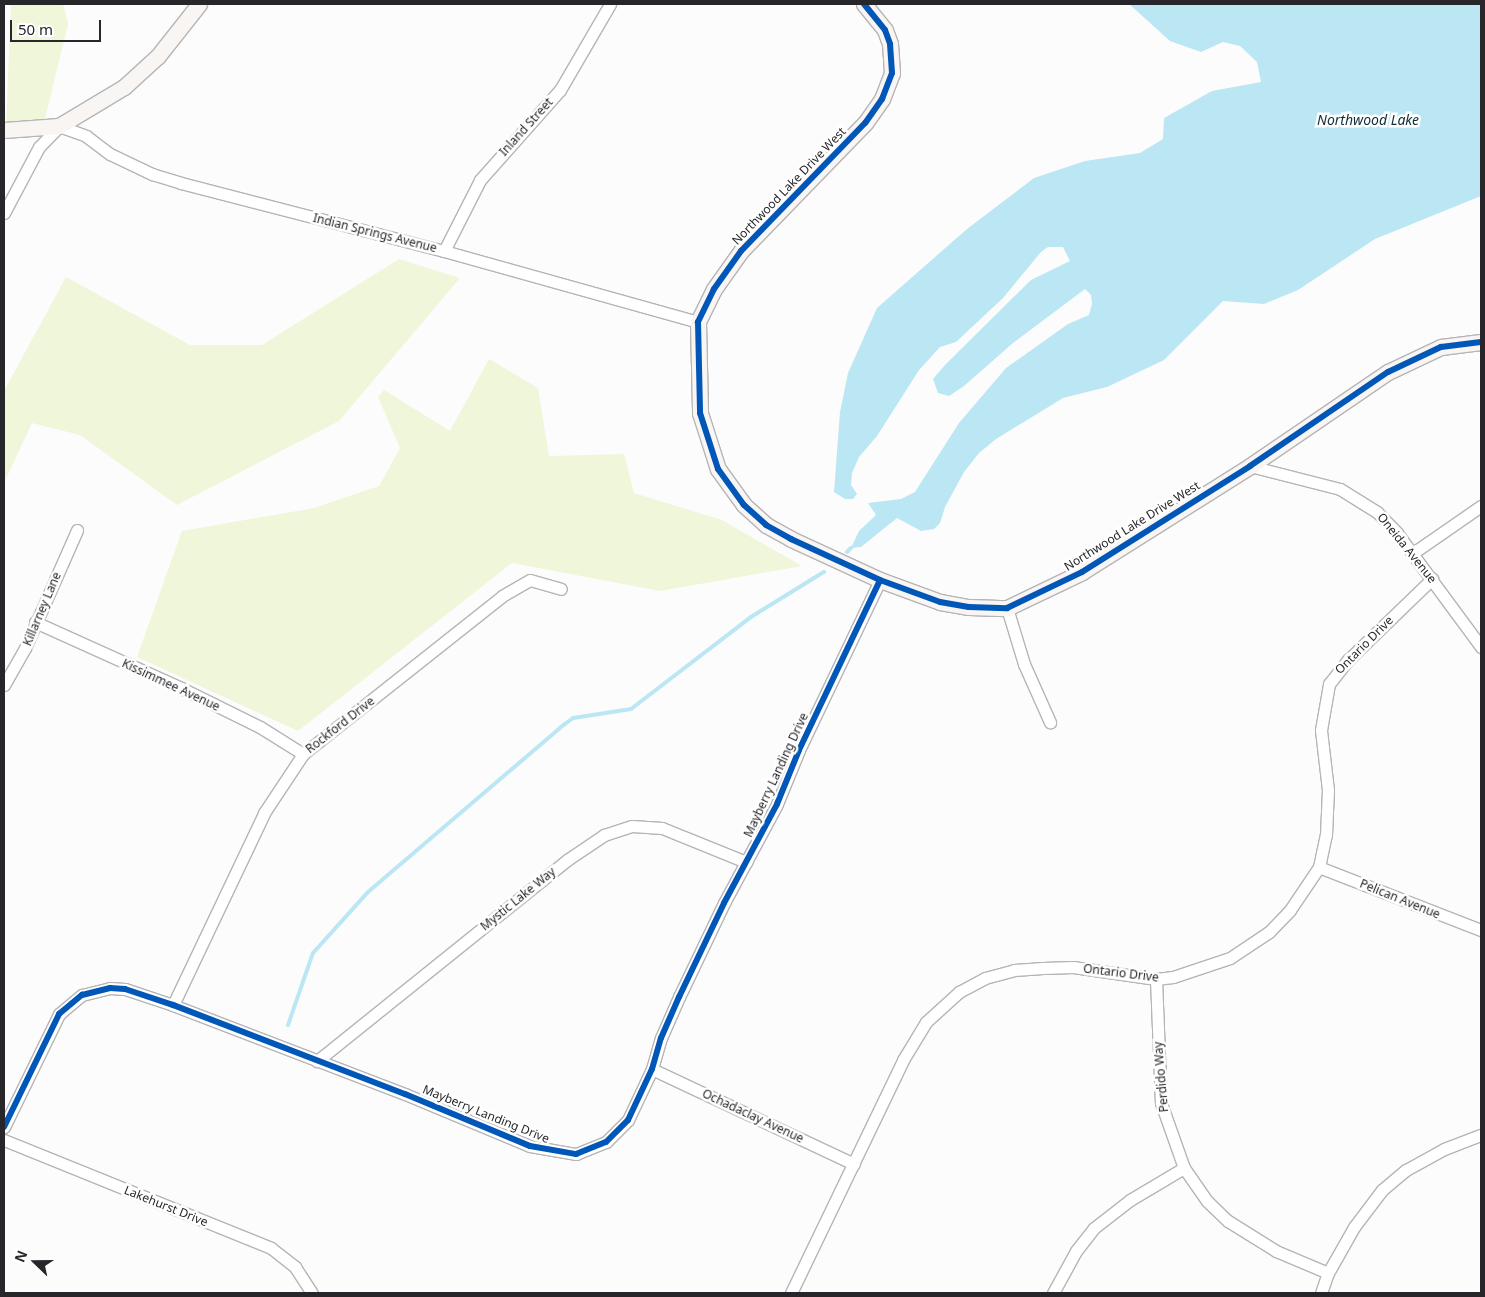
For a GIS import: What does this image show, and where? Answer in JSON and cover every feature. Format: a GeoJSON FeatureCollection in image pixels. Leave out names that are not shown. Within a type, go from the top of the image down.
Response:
{"type":"FeatureCollection","features":[{"type":"Feature","properties":{"kind":"street"},"geometry":{"type":"LineString","coordinates":[[4,213],[39,147],[59,126],[136,77],[158,56],[199,4]]}},
{"type":"Feature","properties":{"kind":"street","name":"Inland Street"},"geometry":{"type":"LineString","coordinates":[[444,250],[480,180],[560,90],[610,4]]}},
{"type":"Feature","properties":{"kind":"street","name":"Northwood Lake Drive West"},"geometry":{"type":"LineString","coordinates":[[864,4],[876,17],[890,44],[892,73],[882,100],[865,123],[741,251],[714,289],[698,322],[698,398],[703,428],[718,470],[734,494],[766,525],[880,580],[940,602],[969,607],[1007,608],[1082,572],[1250,466],[1388,372],[1427,352],[1481,342]]}},
{"type":"Feature","properties":{"kind":"street"},"geometry":{"type":"LineString","coordinates":[[4,130],[59,126]]}},
{"type":"Feature","properties":{"kind":"street","name":"Indian Springs Avenue"},"geometry":{"type":"LineString","coordinates":[[59,126],[86,136],[110,154],[152,174],[444,250],[698,322]]}},
{"type":"Feature","properties":{"kind":"street","name":"Oneida Avenue"},"geometry":{"type":"LineString","coordinates":[[1250,466],[1312,480],[1354,495],[1377,512],[1413,553],[1481,647]]}},
{"type":"Feature","properties":{"kind":"street"},"geometry":{"type":"LineString","coordinates":[[1413,553],[1481,506]]}},
{"type":"Feature","properties":{"kind":"street","name":"Killarney Lane"},"geometry":{"type":"LineString","coordinates":[[4,685],[36,622],[77,530]]}},
{"type":"Feature","properties":{"kind":"street","name":"Ontario Drive"},"geometry":{"type":"LineString","coordinates":[[791,1293],[910,1047],[936,1011],[959,992],[985,978],[1014,970],[1073,967],[1156,979],[1202,969],[1244,950],[1268,932],[1290,910],[1319,867],[1326,836],[1328,790],[1320,730],[1329,684],[1348,660],[1432,579]]}},
{"type":"Feature","properties":{"kind":"street","name":"Rockford Drive"},"geometry":{"type":"LineString","coordinates":[[173,1005],[264,813],[303,754],[502,596],[530,580],[561,589]]}},
{"type":"Feature","properties":{"kind":"street","name":"Mayberry Landing Drive"},"geometry":{"type":"LineString","coordinates":[[4,1127],[51,1026],[69,1003],[82,995],[110,988],[125,989],[173,1005],[530,1146],[560,1154],[584,1151],[606,1142],[628,1120],[652,1069],[661,1038],[675,1006],[746,862],[777,804],[799,750],[880,580]]}},
{"type":"Feature","properties":{"kind":"street"},"geometry":{"type":"LineString","coordinates":[[1007,608],[1024,664],[1050,722]]}},
{"type":"Feature","properties":{"kind":"street","name":"Kissimmee Avenue"},"geometry":{"type":"LineString","coordinates":[[36,622],[181,688],[260,727],[303,754]]}},
{"type":"Feature","properties":{"kind":"street","name":"Mystic Lake Way"},"geometry":{"type":"LineString","coordinates":[[317,1061],[566,860],[604,835],[632,826],[662,828],[746,862]]}},
{"type":"Feature","properties":{"kind":"street","name":"Pelican Avenue"},"geometry":{"type":"LineString","coordinates":[[1319,867],[1481,930]]}},
{"type":"Feature","properties":{"kind":"street","name":"Perdido Way"},"geometry":{"type":"LineString","coordinates":[[1156,979],[1161,1103],[1168,1130],[1184,1168],[1207,1201],[1228,1221],[1276,1251],[1328,1273]]}},
{"type":"Feature","properties":{"kind":"street","name":"Ochadaclay Avenue"},"geometry":{"type":"LineString","coordinates":[[652,1069],[854,1164]]}},
{"type":"Feature","properties":{"kind":"street"},"geometry":{"type":"LineString","coordinates":[[1321,1293],[1328,1273],[1354,1227],[1382,1190],[1406,1170],[1444,1149],[1481,1135]]}},
{"type":"Feature","properties":{"kind":"street","name":"Lakehurst Drive"},"geometry":{"type":"LineString","coordinates":[[4,1140],[271,1248],[295,1267],[312,1293]]}},
{"type":"Feature","properties":{"kind":"street"},"geometry":{"type":"LineString","coordinates":[[1053,1293],[1076,1251],[1094,1228],[1130,1200],[1184,1168]]}},
{"type":"Feature","properties":{"kind":"green space"},"geometry":{"type":"Polygon","coordinates":[[[11,4],[63,4],[68,24],[43,127],[6,130],[11,4]]]}},
{"type":"Feature","properties":{"kind":"green space"},"geometry":{"type":"Polygon","coordinates":[[[399,259],[460,278],[339,421],[177,505],[80,435],[32,423],[4,483],[4,391],[66,277],[190,345],[262,345],[399,259]]]}},
{"type":"Feature","properties":{"kind":"green space"},"geometry":{"type":"Polygon","coordinates":[[[489,359],[538,388],[549,456],[624,454],[634,493],[722,520],[802,566],[660,591],[512,563],[298,731],[137,657],[182,531],[314,508],[379,486],[400,448],[378,397],[384,390],[450,431],[489,359]]]}},
{"type":"Feature","properties":{"kind":"water","name":"Northwood Lake"},"geometry":{"type":"Polygon","coordinates":[[[1129,4],[1481,4],[1481,196],[1375,239],[1298,290],[1264,304],[1223,301],[1164,360],[1107,387],[1063,398],[996,439],[979,453],[964,472],[945,507],[940,523],[934,529],[921,531],[897,518],[861,547],[851,548],[859,531],[876,515],[868,503],[901,499],[915,492],[959,423],[1006,368],[1068,324],[1089,315],[1092,304],[1091,295],[1085,289],[1013,343],[964,386],[949,396],[938,393],[933,379],[945,365],[1031,280],[1070,261],[1063,247],[1048,247],[1041,252],[1003,298],[956,342],[940,347],[919,370],[877,436],[859,457],[852,473],[851,485],[857,494],[853,499],[845,499],[834,492],[840,412],[848,373],[877,308],[967,229],[1034,178],[1085,161],[1140,153],[1163,139],[1164,118],[1212,91],[1261,82],[1257,62],[1240,46],[1223,42],[1201,52],[1170,41],[1129,4]]]}},
{"type":"Feature","properties":{"kind":"waterway"},"geometry":{"type":"LineString","coordinates":[[847,552],[851,548]]}},
{"type":"Feature","properties":{"kind":"waterway"},"geometry":{"type":"LineString","coordinates":[[288,1025],[313,953],[368,892],[565,724],[573,718],[631,709],[751,617],[824,572]]}},
{"type":"Feature","properties":{"kind":"cycle path"},"geometry":{"type":"LineString","coordinates":[[864,4],[885,30],[890,44],[892,73],[882,99],[865,123],[741,251],[714,289],[698,322],[700,413],[718,469],[744,505],[766,525],[791,539],[880,580],[940,602],[969,607],[1007,608],[1082,572],[1250,466],[1388,372],[1441,347],[1481,342]]}},
{"type":"Feature","properties":{"kind":"cycle path"},"geometry":{"type":"LineString","coordinates":[[4,1127],[59,1014],[82,995],[110,988],[125,989],[173,1005],[405,1094],[530,1146],[576,1154],[606,1142],[628,1120],[652,1069],[661,1038],[679,997],[724,903],[777,804],[799,750],[880,580]]}}]}
